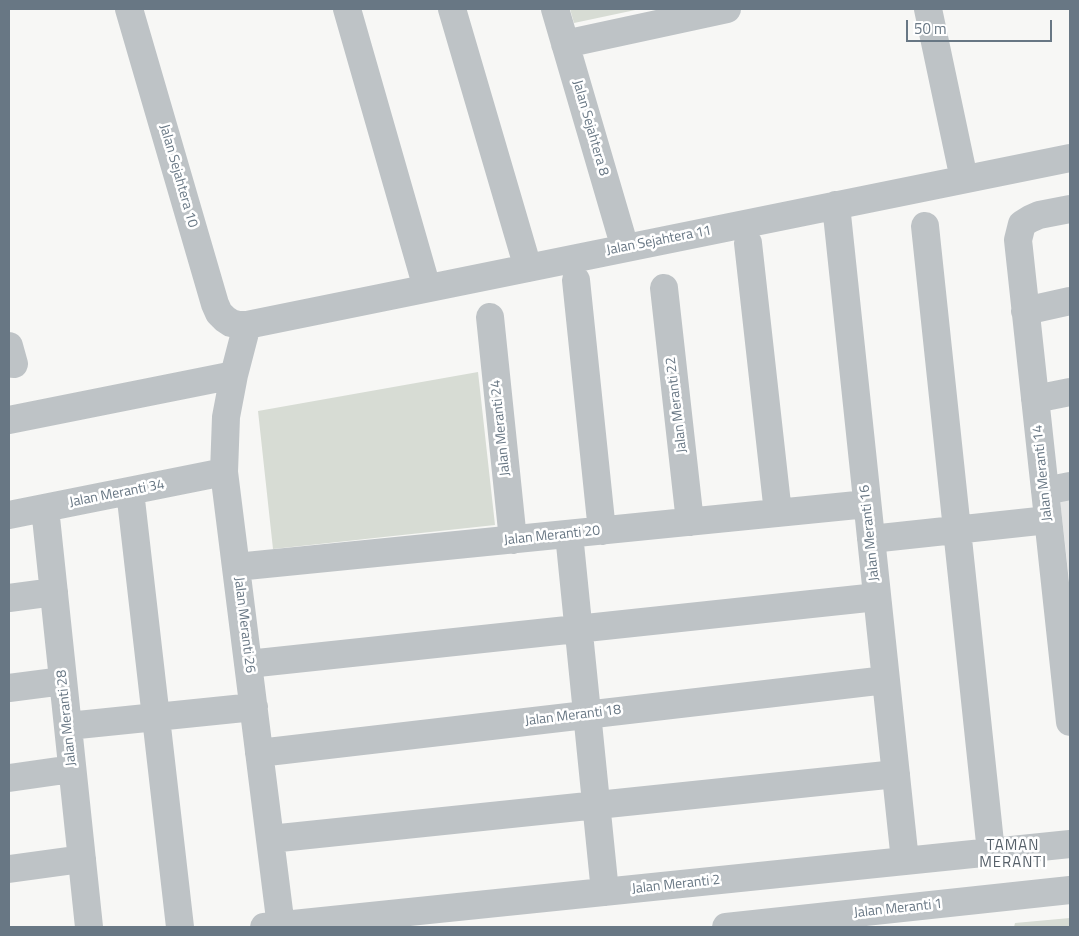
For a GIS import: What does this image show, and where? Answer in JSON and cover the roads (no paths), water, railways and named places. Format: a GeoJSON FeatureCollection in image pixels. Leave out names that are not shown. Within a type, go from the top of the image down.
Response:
{"type":"FeatureCollection","features":[{"type":"Feature","properties":{"kind":"street","name":"Jalan Sejahtera 10"},"geometry":{"type":"LineString","coordinates":[[129,9],[215,304],[219,313],[225,319],[232,323],[247,325]]}},
{"type":"Feature","properties":{"kind":"street"},"geometry":{"type":"LineString","coordinates":[[347,9],[426,288]]}},
{"type":"Feature","properties":{"kind":"street"},"geometry":{"type":"LineString","coordinates":[[452,9],[528,268]]}},
{"type":"Feature","properties":{"kind":"street","name":"Jalan Sejahtera 8"},"geometry":{"type":"LineString","coordinates":[[555,9],[625,248]]}},
{"type":"Feature","properties":{"kind":"street"},"geometry":{"type":"LineString","coordinates":[[565,44],[727,9]]}},
{"type":"Feature","properties":{"kind":"street"},"geometry":{"type":"LineString","coordinates":[[928,9],[964,179]]}},
{"type":"Feature","properties":{"kind":"street","name":"Jalan Sejahtera 11"},"geometry":{"type":"LineString","coordinates":[[247,325],[1070,158]]}},
{"type":"Feature","properties":{"kind":"street","name":"Jalan Meranti 16"},"geometry":{"type":"LineString","coordinates":[[836,205],[905,861]]}},
{"type":"Feature","properties":{"kind":"street","name":"Jalan Meranti 14"},"geometry":{"type":"LineString","coordinates":[[1070,209],[1038,215],[1030,219],[1022,224],[1018,240],[1035,399],[1064,488],[1048,520],[1070,722]]}},
{"type":"Feature","properties":{"kind":"street"},"geometry":{"type":"LineString","coordinates":[[925,226],[991,852]]}},
{"type":"Feature","properties":{"kind":"street"},"geometry":{"type":"LineString","coordinates":[[748,243],[778,513]]}},
{"type":"Feature","properties":{"kind":"street"},"geometry":{"type":"LineString","coordinates":[[576,280],[602,531]]}},
{"type":"Feature","properties":{"kind":"street","name":"Jalan Meranti 22"},"geometry":{"type":"LineString","coordinates":[[664,288],[690,522]]}},
{"type":"Feature","properties":{"kind":"street"},"geometry":{"type":"LineString","coordinates":[[1025,311],[1070,302]]}},
{"type":"Feature","properties":{"kind":"street","name":"Jalan Meranti 24"},"geometry":{"type":"LineString","coordinates":[[490,317],[513,540]]}},
{"type":"Feature","properties":{"kind":"street","name":"Jalan Meranti 26"},"geometry":{"type":"LineString","coordinates":[[247,325],[234,375],[226,417],[224,472],[270,839],[275,927]]}},
{"type":"Feature","properties":{"kind":"street"},"geometry":{"type":"LineString","coordinates":[[9,420],[234,375]]}},
{"type":"Feature","properties":{"kind":"street"},"geometry":{"type":"LineString","coordinates":[[1035,399],[1070,392]]}},
{"type":"Feature","properties":{"kind":"street","name":"Jalan Meranti 34"},"geometry":{"type":"LineString","coordinates":[[9,515],[224,472]]}},
{"type":"Feature","properties":{"kind":"street"},"geometry":{"type":"LineString","coordinates":[[130,491],[180,927]]}},
{"type":"Feature","properties":{"kind":"street","name":"Jalan Meranti 20"},"geometry":{"type":"LineString","coordinates":[[236,568],[867,504]]}},
{"type":"Feature","properties":{"kind":"street","name":"Jalan Meranti 28"},"geometry":{"type":"LineString","coordinates":[[44,508],[89,927]]}},
{"type":"Feature","properties":{"kind":"street"},"geometry":{"type":"LineString","coordinates":[[871,539],[1048,520]]}},
{"type":"Feature","properties":{"kind":"street"},"geometry":{"type":"LineString","coordinates":[[569,534],[605,892]]}},
{"type":"Feature","properties":{"kind":"street"},"geometry":{"type":"LineString","coordinates":[[9,598],[54,592]]}},
{"type":"Feature","properties":{"kind":"street"},"geometry":{"type":"LineString","coordinates":[[248,664],[877,597]]}},
{"type":"Feature","properties":{"kind":"street","name":"Jalan Meranti 18"},"geometry":{"type":"LineString","coordinates":[[260,753],[886,680]]}},
{"type":"Feature","properties":{"kind":"street"},"geometry":{"type":"LineString","coordinates":[[9,688],[63,681]]}},
{"type":"Feature","properties":{"kind":"street"},"geometry":{"type":"LineString","coordinates":[[68,726],[254,707]]}},
{"type":"Feature","properties":{"kind":"street"},"geometry":{"type":"LineString","coordinates":[[9,778],[72,769]]}},
{"type":"Feature","properties":{"kind":"street"},"geometry":{"type":"LineString","coordinates":[[270,839],[896,774]]}},
{"type":"Feature","properties":{"kind":"street","name":"Jalan Meranti 2"},"geometry":{"type":"LineString","coordinates":[[275,927],[1070,844]]}},
{"type":"Feature","properties":{"kind":"street"},"geometry":{"type":"LineString","coordinates":[[9,869],[82,859]]}},
{"type":"Feature","properties":{"kind":"street","name":"Jalan Meranti 1"},"geometry":{"type":"LineString","coordinates":[[726,927],[898,918],[1070,890]]}},
{"type":"Feature","properties":{"kind":"district","name":"TAMAN MERANTI"},"geometry":{"type":"Point","coordinates":[1013,854]}}]}
